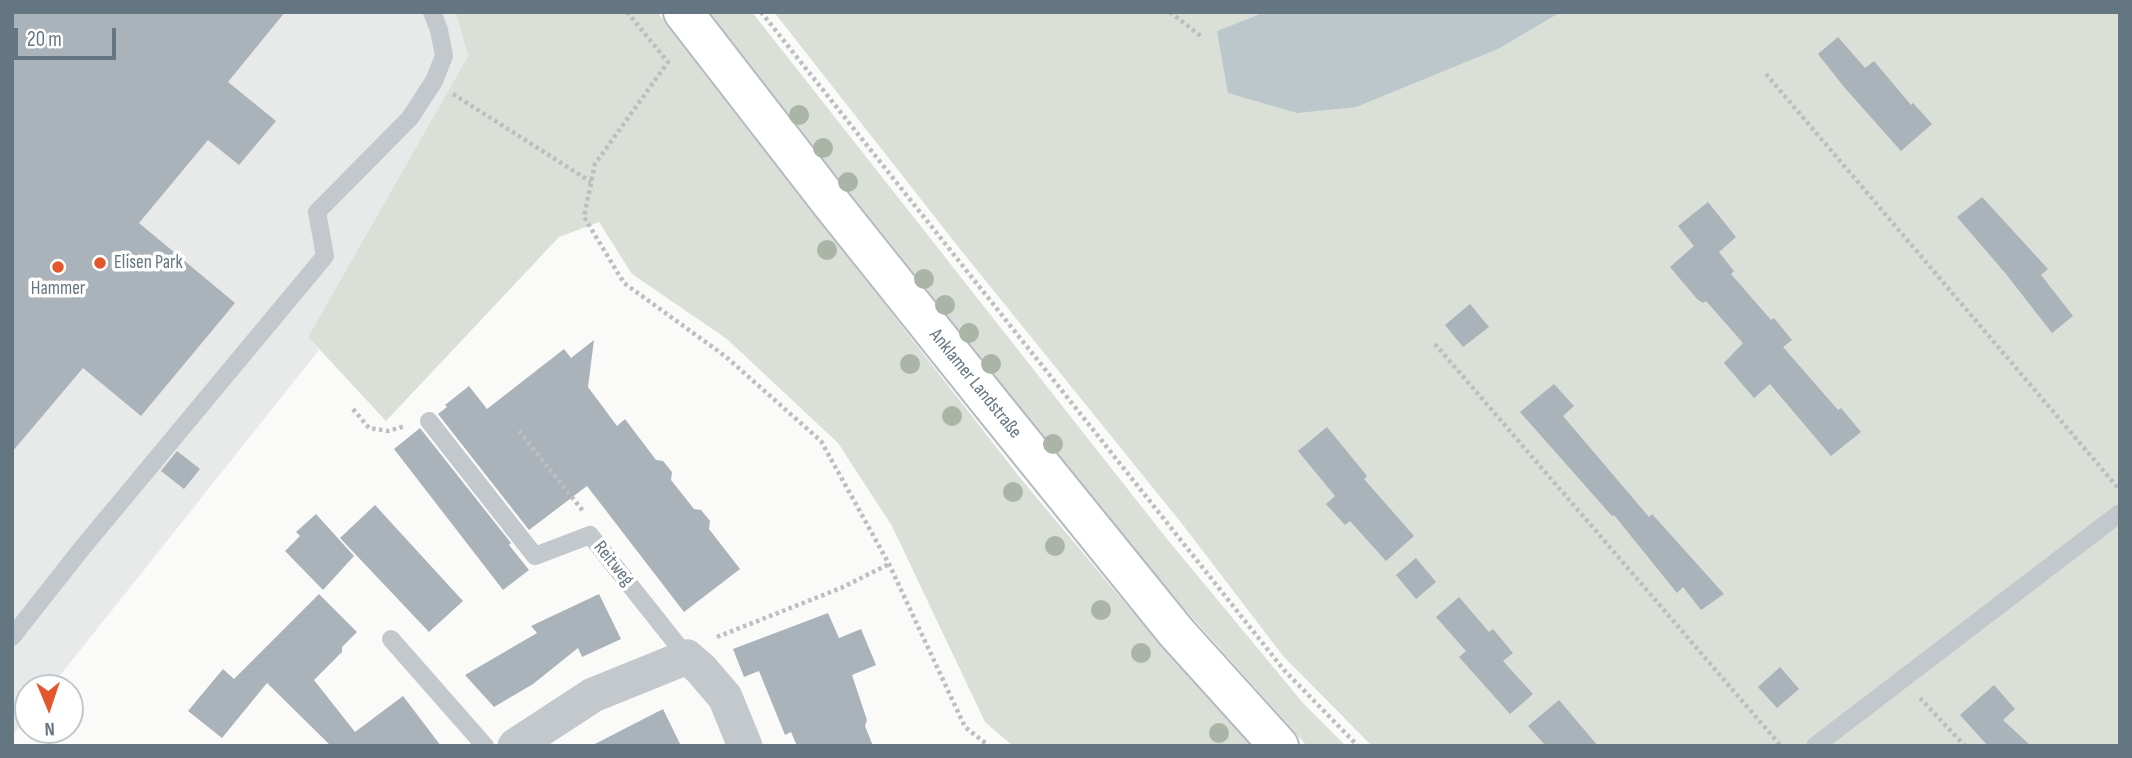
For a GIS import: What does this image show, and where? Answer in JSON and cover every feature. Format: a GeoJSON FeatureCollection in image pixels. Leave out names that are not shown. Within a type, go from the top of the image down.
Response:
{"type":"FeatureCollection","features":[{"type":"Feature","properties":{"kind":"main road","name":"Anklamer Landstraße"},"geometry":{"type":"LineString","coordinates":[[683,12],[839,214],[1176,632],[1279,746]]}},
{"type":"Feature","properties":{"kind":"street"},"geometry":{"type":"LineString","coordinates":[[515,746],[593,695],[687,657]]}},
{"type":"Feature","properties":{"kind":"street","name":"Reitweg"},"geometry":{"type":"LineString","coordinates":[[687,657],[701,668],[725,696],[746,746]]}},
{"type":"Feature","properties":{"kind":"lane"},"geometry":{"type":"LineString","coordinates":[[12,637],[83,547],[325,256],[317,212],[410,118],[434,81],[444,56],[432,12]]}},
{"type":"Feature","properties":{"kind":"lane","name":"Reitweg"},"geometry":{"type":"LineString","coordinates":[[429,421],[535,556],[590,535],[687,657]]}},
{"type":"Feature","properties":{"kind":"lane"},"geometry":{"type":"LineString","coordinates":[[1815,746],[2120,513]]}},
{"type":"Feature","properties":{"kind":"lane"},"geometry":{"type":"LineString","coordinates":[[391,639],[485,746]]}},
{"type":"Feature","properties":{"kind":"path"},"geometry":{"type":"LineString","coordinates":[[627,12],[668,62],[595,164],[584,216],[624,283],[725,356],[821,441],[890,564],[965,727],[989,746]]}},
{"type":"Feature","properties":{"kind":"path"},"geometry":{"type":"LineString","coordinates":[[761,12],[1284,670],[1358,746]]}},
{"type":"Feature","properties":{"kind":"path"},"geometry":{"type":"LineString","coordinates":[[1170,12],[1202,37]]}},
{"type":"Feature","properties":{"kind":"path"},"geometry":{"type":"LineString","coordinates":[[1766,74],[2120,490]]}},
{"type":"Feature","properties":{"kind":"path"},"geometry":{"type":"LineString","coordinates":[[434,81],[591,182]]}},
{"type":"Feature","properties":{"kind":"path"},"geometry":{"type":"LineString","coordinates":[[1435,344],[1781,746]]}},
{"type":"Feature","properties":{"kind":"path"},"geometry":{"type":"LineString","coordinates":[[353,409],[369,428],[388,431],[429,421]]}},
{"type":"Feature","properties":{"kind":"path"},"geometry":{"type":"LineString","coordinates":[[519,431],[585,513],[590,535]]}},
{"type":"Feature","properties":{"kind":"path"},"geometry":{"type":"LineString","coordinates":[[687,657],[723,633],[841,589],[890,564]]}},
{"type":"Feature","properties":{"kind":"path"},"geometry":{"type":"LineString","coordinates":[[1903,679],[1965,746]]}},
{"type":"Feature","properties":{"kind":"shaded area"},"geometry":{"type":"Polygon","coordinates":[[[12,12],[456,12],[468,56],[308,337],[319,350],[61,674],[14,674],[12,736],[12,12]]]}},
{"type":"Feature","properties":{"kind":"shaded area"},"geometry":{"type":"Polygon","coordinates":[[[456,12],[657,12],[1021,479],[1156,640],[1256,746],[1013,746],[985,722],[892,526],[838,443],[727,339],[632,274],[599,222],[559,237],[386,421],[308,337],[468,56],[456,12]]]}},
{"type":"Feature","properties":{"kind":"shaded area"},"geometry":{"type":"Polygon","coordinates":[[[706,12],[752,12],[1167,539],[1303,703],[1346,746],[1307,746],[1139,558],[912,277],[706,12]]]}},
{"type":"Feature","properties":{"kind":"shaded area"},"geometry":{"type":"Polygon","coordinates":[[[774,12],[1265,12],[1218,31],[1500,48],[1561,12],[2120,12],[2120,746],[1372,746],[1283,656],[1183,525],[960,249],[774,12]]]}},
{"type":"Feature","properties":{"kind":"shaded area"},"geometry":{"type":"Polygon","coordinates":[[[1265,12],[1561,12],[1500,48],[1356,107],[1297,113],[1228,93],[1217,31],[1265,12]]]}},
{"type":"Feature","properties":{"kind":"building","name":"Elisen Park"},"geometry":{"type":"Polygon","coordinates":[[[12,12],[285,12],[228,82],[276,121],[239,165],[208,140],[139,223],[235,303],[141,416],[83,368],[12,452],[12,12]]]}},
{"type":"Feature","properties":{"kind":"building"},"geometry":{"type":"Polygon","coordinates":[[[1838,37],[1865,68],[1874,61],[1911,105],[1913,103],[1932,124],[1901,151],[1818,54],[1838,37]]]}},
{"type":"Feature","properties":{"kind":"building"},"geometry":{"type":"Polygon","coordinates":[[[1982,197],[2048,269],[2041,275],[2073,316],[2052,333],[1957,217],[1982,197]]]}},
{"type":"Feature","properties":{"kind":"building"},"geometry":{"type":"Polygon","coordinates":[[[1708,202],[1736,237],[1719,252],[1734,271],[1731,274],[1792,340],[1783,347],[1861,432],[1831,456],[1770,384],[1754,398],[1724,363],[1743,343],[1706,301],[1703,303],[1697,299],[1670,267],[1694,246],[1678,226],[1708,202]]]}},
{"type":"Feature","properties":{"kind":"building"},"geometry":{"type":"Polygon","coordinates":[[[1470,304],[1489,327],[1463,347],[1445,325],[1470,304]]]}},
{"type":"Feature","properties":{"kind":"building"},"geometry":{"type":"Polygon","coordinates":[[[594,340],[588,387],[617,426],[625,419],[656,460],[663,461],[672,472],[671,480],[694,509],[701,510],[710,521],[709,529],[740,569],[684,612],[587,486],[529,530],[438,414],[469,386],[487,409],[564,349],[571,358],[594,340]]]}},
{"type":"Feature","properties":{"kind":"building"},"geometry":{"type":"Polygon","coordinates":[[[1554,384],[1574,406],[1563,416],[1649,517],[1652,514],[1724,594],[1701,610],[1683,587],[1677,593],[1614,515],[1612,516],[1520,412],[1554,384]]]}},
{"type":"Feature","properties":{"kind":"building"},"geometry":{"type":"Polygon","coordinates":[[[1327,427],[1367,476],[1364,479],[1414,536],[1386,561],[1350,521],[1345,525],[1326,504],[1335,496],[1298,451],[1327,427]]]}},
{"type":"Feature","properties":{"kind":"building"},"geometry":{"type":"Polygon","coordinates":[[[420,428],[511,543],[509,545],[529,570],[503,590],[394,449],[420,428]]]}},
{"type":"Feature","properties":{"kind":"building"},"geometry":{"type":"Polygon","coordinates":[[[177,451],[200,469],[184,489],[161,471],[177,451]]]}},
{"type":"Feature","properties":{"kind":"building"},"geometry":{"type":"Polygon","coordinates":[[[375,505],[463,601],[429,632],[340,538],[375,505]]]}},
{"type":"Feature","properties":{"kind":"building"},"geometry":{"type":"Polygon","coordinates":[[[316,514],[354,556],[323,590],[285,551],[300,536],[296,532],[316,514]]]}},
{"type":"Feature","properties":{"kind":"building"},"geometry":{"type":"Polygon","coordinates":[[[1416,558],[1436,582],[1416,599],[1396,575],[1416,558]]]}},
{"type":"Feature","properties":{"kind":"building"},"geometry":{"type":"Polygon","coordinates":[[[319,594],[357,632],[342,647],[342,652],[314,680],[355,732],[403,696],[441,746],[331,746],[267,683],[222,738],[188,711],[223,669],[234,679],[319,594]]]}},
{"type":"Feature","properties":{"kind":"building"},"geometry":{"type":"Polygon","coordinates":[[[599,594],[621,639],[582,657],[578,648],[533,684],[494,707],[465,675],[537,633],[531,626],[599,594]]]}},
{"type":"Feature","properties":{"kind":"building"},"geometry":{"type":"Polygon","coordinates":[[[1459,597],[1489,632],[1493,629],[1513,653],[1503,661],[1533,694],[1510,714],[1459,657],[1466,651],[1436,617],[1459,597]]]}},
{"type":"Feature","properties":{"kind":"building"},"geometry":{"type":"Polygon","coordinates":[[[828,613],[839,638],[861,629],[876,665],[852,675],[873,746],[797,746],[791,732],[785,735],[759,671],[744,677],[733,649],[828,613]]]}},
{"type":"Feature","properties":{"kind":"building"},"geometry":{"type":"Polygon","coordinates":[[[1780,667],[1799,689],[1777,708],[1758,687],[1780,667]]]}},
{"type":"Feature","properties":{"kind":"building"},"geometry":{"type":"Polygon","coordinates":[[[1994,685],[2015,709],[2003,720],[2031,746],[1988,746],[1960,715],[1994,685]]]}},
{"type":"Feature","properties":{"kind":"building"},"geometry":{"type":"Polygon","coordinates":[[[1559,700],[1598,746],[1546,746],[1528,726],[1559,700]]]}},
{"type":"Feature","properties":{"kind":"building"},"geometry":{"type":"Polygon","coordinates":[[[663,709],[681,746],[591,746],[663,709]]]}},
{"type":"Feature","properties":{"kind":"place","name":"Elisen Park"},"geometry":{"type":"Point","coordinates":[100,263]}},
{"type":"Feature","properties":{"kind":"place","name":"Hammer"},"geometry":{"type":"Point","coordinates":[58,267]}}]}
